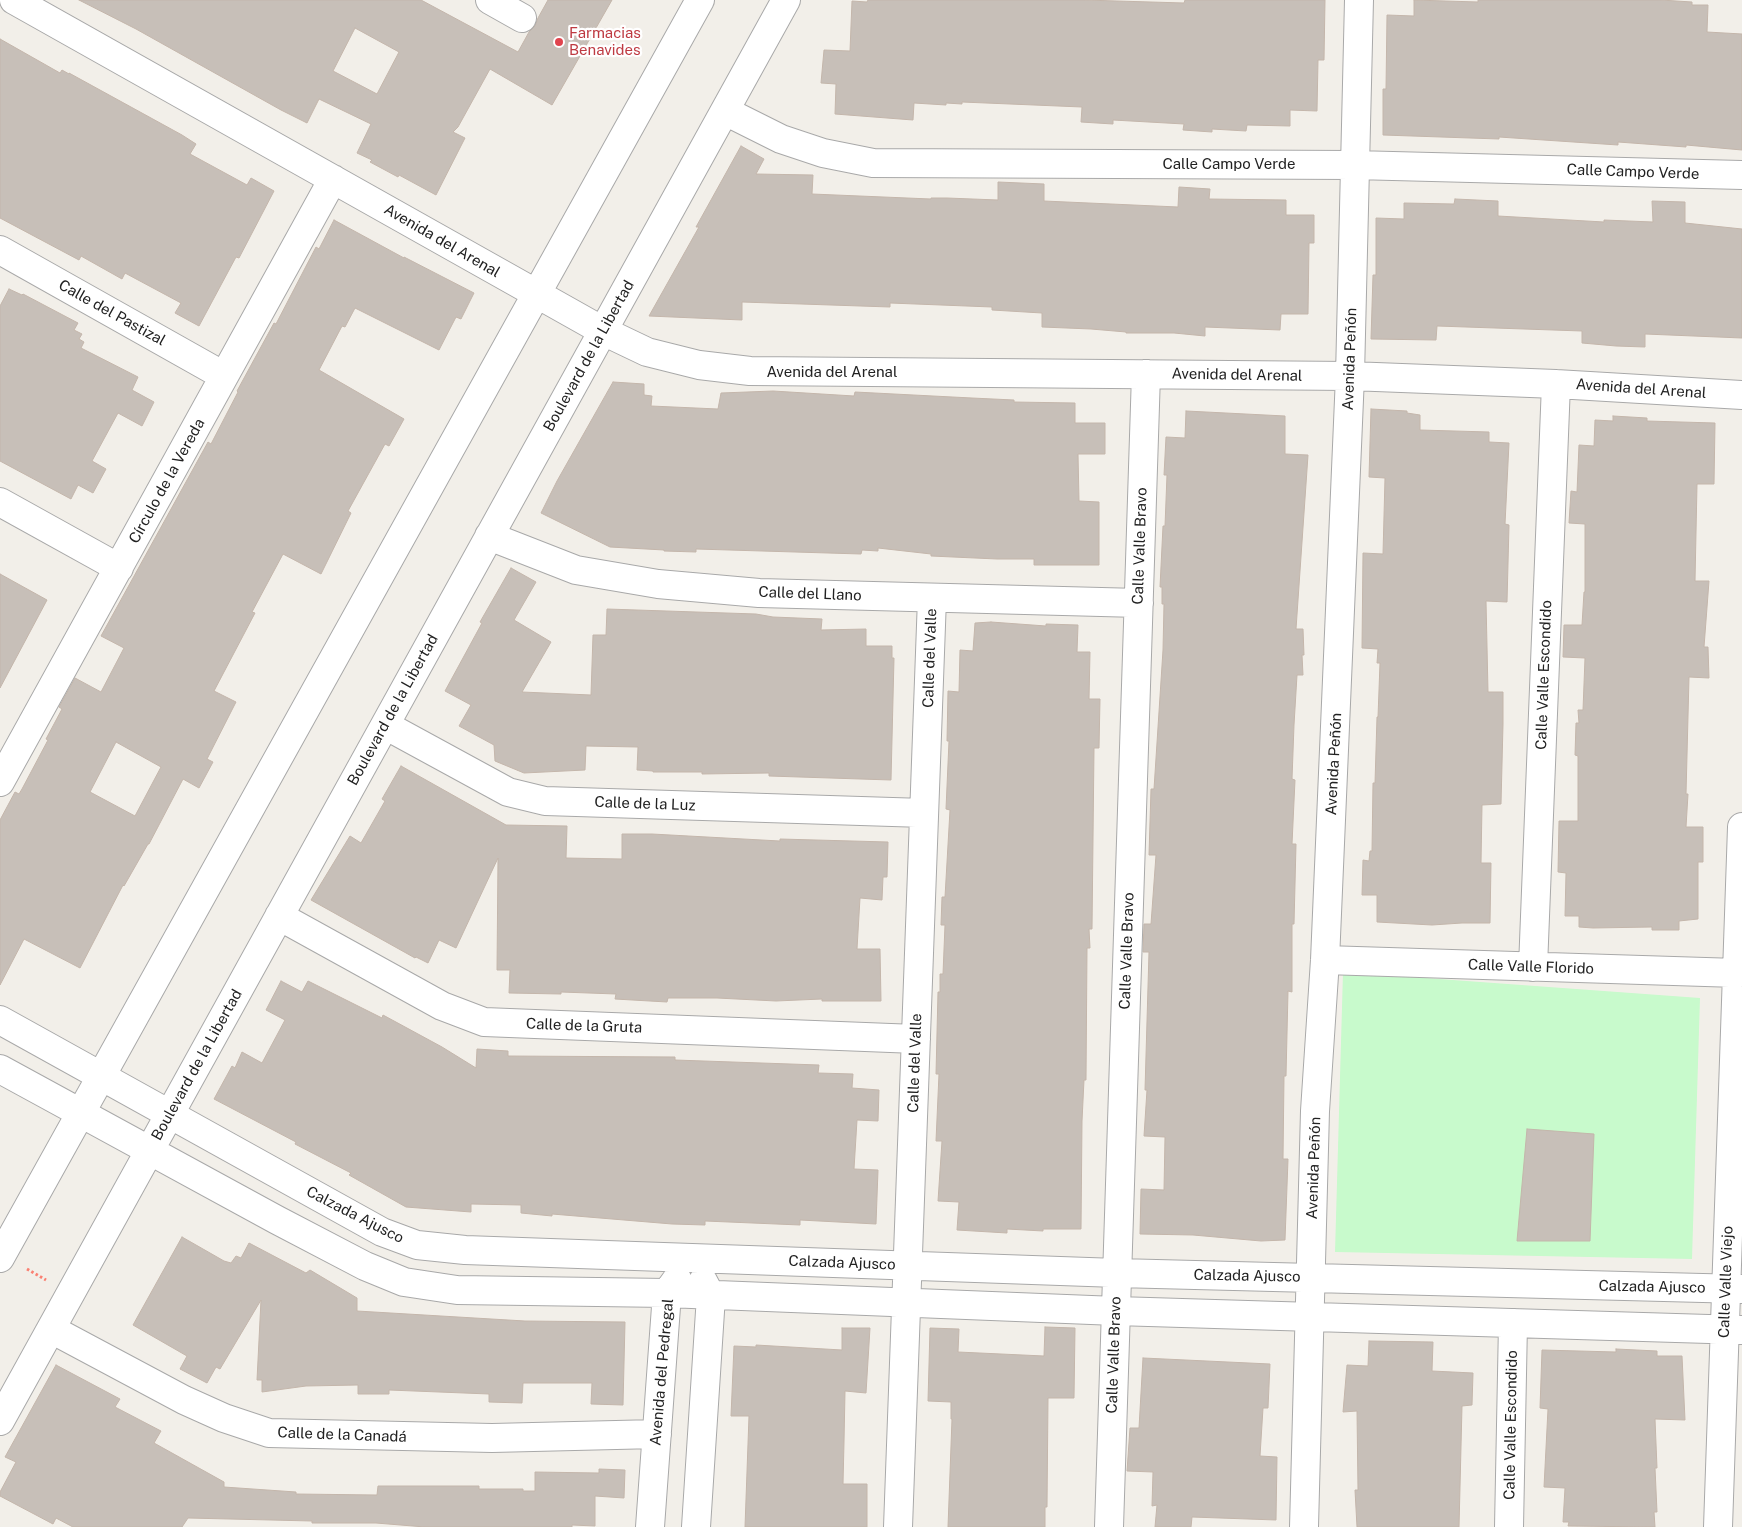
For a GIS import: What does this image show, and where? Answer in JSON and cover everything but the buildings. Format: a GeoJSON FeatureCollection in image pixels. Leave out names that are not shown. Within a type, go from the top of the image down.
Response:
{"type":"FeatureCollection","features":[{"type":"Feature","properties":{"kind":"street","name":"Avenida del Arenal"},"geometry":{"type":"LineString","coordinates":[[14,0],[603,331],[647,352],[699,364],[750,371],[1350,376],[1556,384],[1742,395]]}},
{"type":"Feature","properties":{"kind":"street"},"geometry":{"type":"LineString","coordinates":[[490,0],[522,18]]}},
{"type":"Feature","properties":{"kind":"street"},"geometry":{"type":"LineString","coordinates":[[1,1256],[700,0]]}},
{"type":"Feature","properties":{"kind":"street","name":"Boulevard de la Libertad"},"geometry":{"type":"LineString","coordinates":[[0,1421],[786,0]]}},
{"type":"Feature","properties":{"kind":"street","name":"Avenida Peñón"},"geometry":{"type":"LineString","coordinates":[[1304,1527],[1315,1112],[1325,960],[1350,376],[1359,0]]}},
{"type":"Feature","properties":{"kind":"street","name":"Calle Campo Verde"},"geometry":{"type":"LineString","coordinates":[[725,111],[781,139],[823,153],[873,163],[1354,165],[1742,175]]}},
{"type":"Feature","properties":{"kind":"street","name":"Círculo de la Vereda"},"geometry":{"type":"LineString","coordinates":[[3,770],[119,568],[333,179]]}},
{"type":"Feature","properties":{"kind":"street","name":"Calle del Pastizal"},"geometry":{"type":"LineString","coordinates":[[0,250],[224,376]]}},
{"type":"Feature","properties":{"kind":"street","name":"Calle Valle Bravo"},"geometry":{"type":"LineString","coordinates":[[1108,1527],[1146,374]]}},
{"type":"Feature","properties":{"kind":"street","name":"Calle Valle Escondido"},"geometry":{"type":"LineString","coordinates":[[1533,967],[1556,384]]}},
{"type":"Feature","properties":{"kind":"street"},"geometry":{"type":"LineString","coordinates":[[0,502],[119,568]]}},
{"type":"Feature","properties":{"kind":"street","name":"Calle del Llano"},"geometry":{"type":"LineString","coordinates":[[490,536],[576,570],[658,584],[760,593],[1138,603]]}},
{"type":"Feature","properties":{"kind":"street","name":"Calle del Valle"},"geometry":{"type":"LineString","coordinates":[[898,1527],[932,598]]}},
{"type":"Feature","properties":{"kind":"street","name":"Calle de la Luz"},"geometry":{"type":"LineString","coordinates":[[385,725],[508,792],[545,801],[924,812]]}},
{"type":"Feature","properties":{"kind":"street","name":"Calle Valle Viejo"},"geometry":{"type":"LineString","coordinates":[[1718,1527],[1733,1330],[1737,973],[1742,827]]}},
{"type":"Feature","properties":{"kind":"street","name":"Calle de la Gruta"},"geometry":{"type":"LineString","coordinates":[[279,916],[442,1006],[484,1022],[916,1040]]}},
{"type":"Feature","properties":{"kind":"street","name":"Calle Valle Florido"},"geometry":{"type":"LineString","coordinates":[[1325,960],[1737,973]]}},
{"type":"Feature","properties":{"kind":"street","name":"Calzada Ajusco"},"geometry":{"type":"LineString","coordinates":[[0,1020],[382,1232],[417,1245],[465,1250],[1117,1273],[1734,1289]]}},
{"type":"Feature","properties":{"kind":"street"},"geometry":{"type":"LineString","coordinates":[[0,1069],[365,1266],[404,1282],[457,1290],[667,1294],[1116,1311],[1733,1330]]}},
{"type":"Feature","properties":{"kind":"street"},"geometry":{"type":"LineString","coordinates":[[691,1258],[711,1296],[696,1527]]}},
{"type":"Feature","properties":{"kind":"street","name":"Avenida del Pedregal"},"geometry":{"type":"LineString","coordinates":[[650,1527],[667,1294],[691,1258]]}},
{"type":"Feature","properties":{"kind":"street","name":"Calle Valle Escondido"},"geometry":{"type":"LineString","coordinates":[[1510,1527],[1513,1323]]}},
{"type":"Feature","properties":{"kind":"street","name":"Calle de la Canadá"},"geometry":{"type":"LineString","coordinates":[[51,1329],[184,1400],[224,1418],[269,1433],[492,1438],[657,1434]]}},
{"type":"Feature","properties":{"kind":"path"},"geometry":{"type":"LineString","coordinates":[[1,1256],[70,1294]]}},
{"type":"Feature","properties":{"kind":"green space"},"geometry":{"type":"Polygon","coordinates":[[[1343,972],[1700,998],[1692,1259],[1335,1252],[1343,972]]]}},
{"type":"Feature","properties":{"kind":"place","name":"Farmacias Benavides"},"geometry":{"type":"Point","coordinates":[559,42]}}]}
